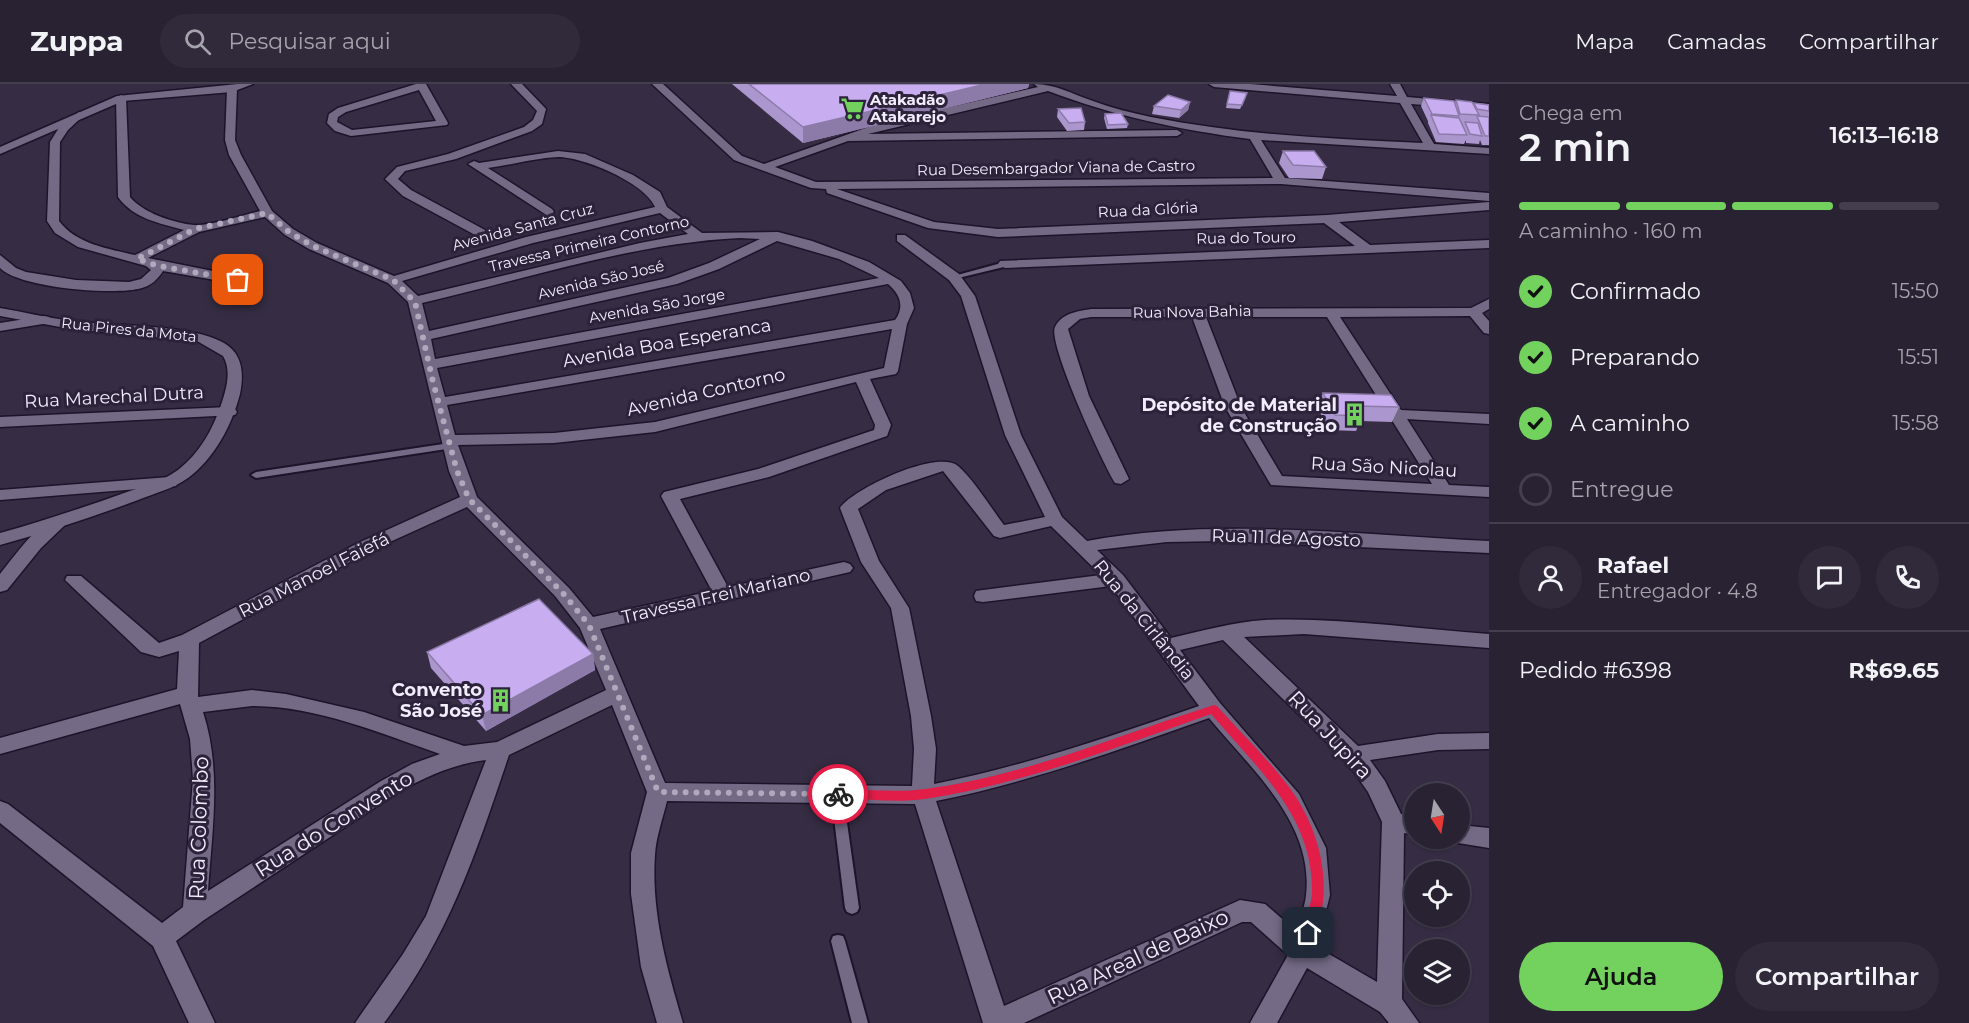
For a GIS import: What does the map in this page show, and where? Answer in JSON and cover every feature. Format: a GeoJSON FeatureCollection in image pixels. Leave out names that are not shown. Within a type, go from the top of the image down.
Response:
{"type":"FeatureCollection","features":[{"type":"Feature","properties":{"kind":"street"},"geometry":{"type":"LineString","coordinates":[[482,233],[407,193],[391,179],[401,169],[452,157],[528,129],[538,122],[542,111],[516,84]]}},
{"type":"Feature","properties":{"kind":"street","name":"Rua Desembargador Viana de Castro"},"geometry":{"type":"LineString","coordinates":[[657,84],[725,149],[738,158],[815,186],[1281,181],[1489,197]]}},
{"type":"Feature","properties":{"kind":"street"},"geometry":{"type":"LineString","coordinates":[[762,168],[843,138],[1044,86],[1064,84]]}},
{"type":"Feature","properties":{"kind":"street"},"geometry":{"type":"LineString","coordinates":[[1214,84],[1489,107]]}},
{"type":"Feature","properties":{"kind":"street"},"geometry":{"type":"LineString","coordinates":[[1395,84],[1401,99],[1430,146]]}},
{"type":"Feature","properties":{"kind":"street"},"geometry":{"type":"LineString","coordinates":[[422,85],[442,123],[351,133],[339,129],[332,123],[333,116],[342,110],[422,85]]}},
{"type":"Feature","properties":{"kind":"street"},"geometry":{"type":"LineString","coordinates":[[0,151],[121,98],[236,86],[230,140],[235,155],[267,213],[289,232],[313,246],[393,280],[415,302],[440,402],[445,445],[469,499],[562,592],[589,625],[658,792],[643,853],[644,894],[654,967],[670,1023]]}},
{"type":"Feature","properties":{"kind":"street"},"geometry":{"type":"LineString","coordinates":[[1044,86],[1149,120],[1210,132]]}},
{"type":"Feature","properties":{"kind":"street"},"geometry":{"type":"LineString","coordinates":[[121,98],[124,197],[129,206],[195,229]]}},
{"type":"Feature","properties":{"kind":"street"},"geometry":{"type":"LineString","coordinates":[[79,115],[64,128],[55,142],[54,221],[58,231],[69,239],[159,266],[238,280]]}},
{"type":"Feature","properties":{"kind":"street"},"geometry":{"type":"LineString","coordinates":[[843,138],[1210,132],[1489,151]]}},
{"type":"Feature","properties":{"kind":"street"},"geometry":{"type":"LineString","coordinates":[[1253,135],[1281,181]]}},
{"type":"Feature","properties":{"kind":"street"},"geometry":{"type":"LineString","coordinates":[[478,166],[558,154],[574,154],[629,177],[656,195],[662,209],[697,236]]}},
{"type":"Feature","properties":{"kind":"street"},"geometry":{"type":"LineString","coordinates":[[452,157],[478,166],[548,212]]}},
{"type":"Feature","properties":{"kind":"street","name":"Rua da Glória"},"geometry":{"type":"LineString","coordinates":[[815,186],[932,225],[1016,233],[1327,219],[1489,206]]}},
{"type":"Feature","properties":{"kind":"street","name":"Avenida Santa Cruz"},"geometry":{"type":"LineString","coordinates":[[393,280],[530,240],[662,209]]}},
{"type":"Feature","properties":{"kind":"street"},"geometry":{"type":"LineString","coordinates":[[137,259],[195,229],[267,213]]}},
{"type":"Feature","properties":{"kind":"street"},"geometry":{"type":"LineString","coordinates":[[1327,219],[1369,250]]}},
{"type":"Feature","properties":{"kind":"street","name":"Rua da Cirlândia"},"geometry":{"type":"LineString","coordinates":[[932,225],[901,238],[954,278],[968,296],[1014,435],[1055,520],[1116,579],[1214,709],[1292,800],[1314,848],[1318,895],[1303,952],[1263,1023]]}},
{"type":"Feature","properties":{"kind":"street","name":"Travessa Primeira Contorno"},"geometry":{"type":"LineString","coordinates":[[415,302],[662,242],[721,233],[780,235],[817,244],[870,266],[891,280],[905,295],[909,307],[907,316],[900,322]]}},
{"type":"Feature","properties":{"kind":"street","name":"Avenida São José"},"geometry":{"type":"LineString","coordinates":[[424,336],[672,281],[714,266],[780,235]]}},
{"type":"Feature","properties":{"kind":"street","name":"Rua do Touro"},"geometry":{"type":"LineString","coordinates":[[1005,264],[1489,244]]}},
{"type":"Feature","properties":{"kind":"street"},"geometry":{"type":"LineString","coordinates":[[0,259],[15,273],[30,277],[120,287],[147,281],[155,274],[159,266]]}},
{"type":"Feature","properties":{"kind":"street","name":"Avenida São Jorge"},"geometry":{"type":"LineString","coordinates":[[429,364],[891,280]]}},
{"type":"Feature","properties":{"kind":"street"},"geometry":{"type":"LineString","coordinates":[[1489,303],[1474,312],[1489,330]]}},
{"type":"Feature","properties":{"kind":"street"},"geometry":{"type":"LineString","coordinates":[[1330,311],[1444,490]]}},
{"type":"Feature","properties":{"kind":"street","name":"Rua Pires da Mota"},"geometry":{"type":"LineString","coordinates":[[0,312],[71,325],[199,337],[219,344],[231,357],[237,371],[229,412]]}},
{"type":"Feature","properties":{"kind":"street","name":"Rua Nova Bahia"},"geometry":{"type":"LineString","coordinates":[[1121,479],[1081,396],[1061,336],[1061,328],[1076,315],[1091,312],[1474,312]]}},
{"type":"Feature","properties":{"kind":"street","name":"Rua São Nicolau"},"geometry":{"type":"LineString","coordinates":[[1197,312],[1233,407],[1277,481],[1489,492]]}},
{"type":"Feature","properties":{"kind":"street"},"geometry":{"type":"LineString","coordinates":[[0,327],[44,320]]}},
{"type":"Feature","properties":{"kind":"street","name":"Avenida Contorno"},"geometry":{"type":"LineString","coordinates":[[445,445],[554,438],[655,427],[861,376],[891,371],[900,322]]}},
{"type":"Feature","properties":{"kind":"street","name":"Avenida Boa Esperanca"},"geometry":{"type":"LineString","coordinates":[[440,402],[900,322]]}},
{"type":"Feature","properties":{"kind":"street"},"geometry":{"type":"LineString","coordinates":[[723,595],[671,498],[672,494],[763,473],[881,433],[883,425],[861,376]]}},
{"type":"Feature","properties":{"kind":"street"},"geometry":{"type":"LineString","coordinates":[[0,539],[58,522],[170,482],[188,470],[205,451],[229,412]]}},
{"type":"Feature","properties":{"kind":"street","name":"Rua Marechal Dutra"},"geometry":{"type":"LineString","coordinates":[[0,422],[229,412]]}},
{"type":"Feature","properties":{"kind":"street"},"geometry":{"type":"LineString","coordinates":[[1395,414],[1489,419]]}},
{"type":"Feature","properties":{"kind":"street"},"geometry":{"type":"LineString","coordinates":[[997,1023],[923,795],[925,749],[923,727],[900,608],[870,562],[849,508],[855,501],[887,483],[940,466],[952,469],[1000,532],[1055,520]]}},
{"type":"Feature","properties":{"kind":"street"},"geometry":{"type":"LineString","coordinates":[[0,495],[170,482]]}},
{"type":"Feature","properties":{"kind":"street","name":"Rua Manoel Faiefá"},"geometry":{"type":"LineString","coordinates":[[74,579],[148,647],[159,650],[189,640],[364,547],[469,499]]}},
{"type":"Feature","properties":{"kind":"street"},"geometry":{"type":"LineString","coordinates":[[0,586],[35,544],[58,522]]}},
{"type":"Feature","properties":{"kind":"street","name":"Rua 11 de Agosto"},"geometry":{"type":"LineString","coordinates":[[1084,547],[1122,539],[1154,536],[1252,536],[1489,547]]}},
{"type":"Feature","properties":{"kind":"street","name":"Travessa Frei Mariano"},"geometry":{"type":"LineString","coordinates":[[589,625],[844,568]]}},
{"type":"Feature","properties":{"kind":"street"},"geometry":{"type":"LineString","coordinates":[[983,596],[1116,579]]}},
{"type":"Feature","properties":{"kind":"street"},"geometry":{"type":"LineString","coordinates":[[1167,646],[1227,632],[1264,627],[1304,627],[1489,641]]}},
{"type":"Feature","properties":{"kind":"street","name":"Rua Jupira"},"geometry":{"type":"LineString","coordinates":[[1227,632],[1354,755],[1404,824],[1389,1003]]}},
{"type":"Feature","properties":{"kind":"street","name":"Rua Colombo"},"geometry":{"type":"LineString","coordinates":[[189,640],[189,700],[201,739],[204,779],[195,912]]}},
{"type":"Feature","properties":{"kind":"street","name":"Rua do Convento"},"geometry":{"type":"LineString","coordinates":[[162,938],[195,912],[389,787],[420,770],[464,754],[500,750],[617,694]]}},
{"type":"Feature","properties":{"kind":"street"},"geometry":{"type":"LineString","coordinates":[[0,746],[189,700],[260,698],[371,722],[464,754]]}},
{"type":"Feature","properties":{"kind":"street"},"geometry":{"type":"LineString","coordinates":[[658,792],[923,795],[998,780],[1052,765],[1214,709]]}},
{"type":"Feature","properties":{"kind":"street"},"geometry":{"type":"LineString","coordinates":[[1354,755],[1415,742],[1489,741]]}},
{"type":"Feature","properties":{"kind":"street"},"geometry":{"type":"LineString","coordinates":[[368,1023],[393,990],[434,925],[462,859],[500,750]]}},
{"type":"Feature","properties":{"kind":"street"},"geometry":{"type":"LineString","coordinates":[[0,810],[68,861],[162,938],[202,1023]]}},
{"type":"Feature","properties":{"kind":"street","name":"Rua Areal de Baixo"},"geometry":{"type":"LineString","coordinates":[[997,1023],[1240,910],[1248,909],[1263,916],[1303,952]]}},
{"type":"Feature","properties":{"kind":"street"},"geometry":{"type":"LineString","coordinates":[[1303,952],[1389,1003],[1407,1023]]}},
{"type":"Feature","properties":{"kind":"lane"},"geometry":{"type":"LineString","coordinates":[[954,278],[1005,264]]}},
{"type":"Feature","properties":{"kind":"lane"},"geometry":{"type":"LineString","coordinates":[[256,475],[445,445]]}},
{"type":"Feature","properties":{"kind":"lane"},"geometry":{"type":"LineString","coordinates":[[837,794],[852,908]]}},
{"type":"Feature","properties":{"kind":"lane"},"geometry":{"type":"LineString","coordinates":[[838,941],[860,1023]]}},
{"type":"Feature","properties":{"kind":"building"},"geometry":{"type":"Polygon","coordinates":[[[749,84],[986,84],[803,127],[749,84]]]}},
{"type":"Feature","properties":{"kind":"building"},"geometry":{"type":"Polygon","coordinates":[[[1230,91],[1247,93],[1242,105],[1227,104],[1230,91]]]}},
{"type":"Feature","properties":{"kind":"building"},"geometry":{"type":"Polygon","coordinates":[[[1168,95],[1190,102],[1181,110],[1154,106],[1168,95]]]}},
{"type":"Feature","properties":{"kind":"building"},"geometry":{"type":"Polygon","coordinates":[[[1424,98],[1454,101],[1459,116],[1432,114],[1424,98]]]}},
{"type":"Feature","properties":{"kind":"building"},"geometry":{"type":"Polygon","coordinates":[[[1456,100],[1472,102],[1479,115],[1460,114],[1456,100]]]}},
{"type":"Feature","properties":{"kind":"building"},"geometry":{"type":"Polygon","coordinates":[[[1474,103],[1489,105],[1489,111],[1477,109],[1474,103]]]}},
{"type":"Feature","properties":{"kind":"building"},"geometry":{"type":"Polygon","coordinates":[[[1081,108],[1085,122],[1069,123],[1058,109],[1081,108]]]}},
{"type":"Feature","properties":{"kind":"building"},"geometry":{"type":"Polygon","coordinates":[[[1121,113],[1128,124],[1108,125],[1105,114],[1121,113]]]}},
{"type":"Feature","properties":{"kind":"building"},"geometry":{"type":"Polygon","coordinates":[[[1431,115],[1459,118],[1467,135],[1439,134],[1431,115]]]}},
{"type":"Feature","properties":{"kind":"building"},"geometry":{"type":"Polygon","coordinates":[[[1477,116],[1489,117],[1489,136],[1485,136],[1477,116]]]}},
{"type":"Feature","properties":{"kind":"building"},"geometry":{"type":"Polygon","coordinates":[[[1465,122],[1478,123],[1482,136],[1470,134],[1465,122]]]}},
{"type":"Feature","properties":{"kind":"building"},"geometry":{"type":"Polygon","coordinates":[[[1283,151],[1314,151],[1326,167],[1293,165],[1283,151]]]}},
{"type":"Feature","properties":{"kind":"building"},"geometry":{"type":"Polygon","coordinates":[[[1323,393],[1391,395],[1399,407],[1356,406],[1362,416],[1335,415],[1323,393]]]}},
{"type":"Feature","properties":{"kind":"building","name":"Convento São José"},"geometry":{"type":"Polygon","coordinates":[[[539,599],[593,654],[482,715],[427,652],[539,599]]]}},
{"type":"Feature","properties":{"kind":"way so far"},"geometry":{"type":"LineString","coordinates":[[238,280],[207,276],[137,259],[195,229],[267,213],[289,232],[313,246],[393,280],[415,302],[433,382],[457,471],[469,499],[562,592],[589,625],[658,792],[838,794]]}},
{"type":"Feature","properties":{"kind":"place","name":"Atakadão Atakarejo"},"geometry":{"type":"Point","coordinates":[852,109]}},
{"type":"Feature","properties":{"kind":"place","name":"Depósito de Material de Construção"},"geometry":{"type":"Point","coordinates":[1355,415]}},
{"type":"Feature","properties":{"kind":"place","name":"Convento São José"},"geometry":{"type":"Point","coordinates":[500,700]}},
{"type":"Feature","properties":{"kind":"route"},"geometry":{"type":"LineString","coordinates":[[838,794],[923,795],[998,780],[1052,765],[1214,709],[1292,800],[1314,848],[1318,895],[1308,933]]}}]}
